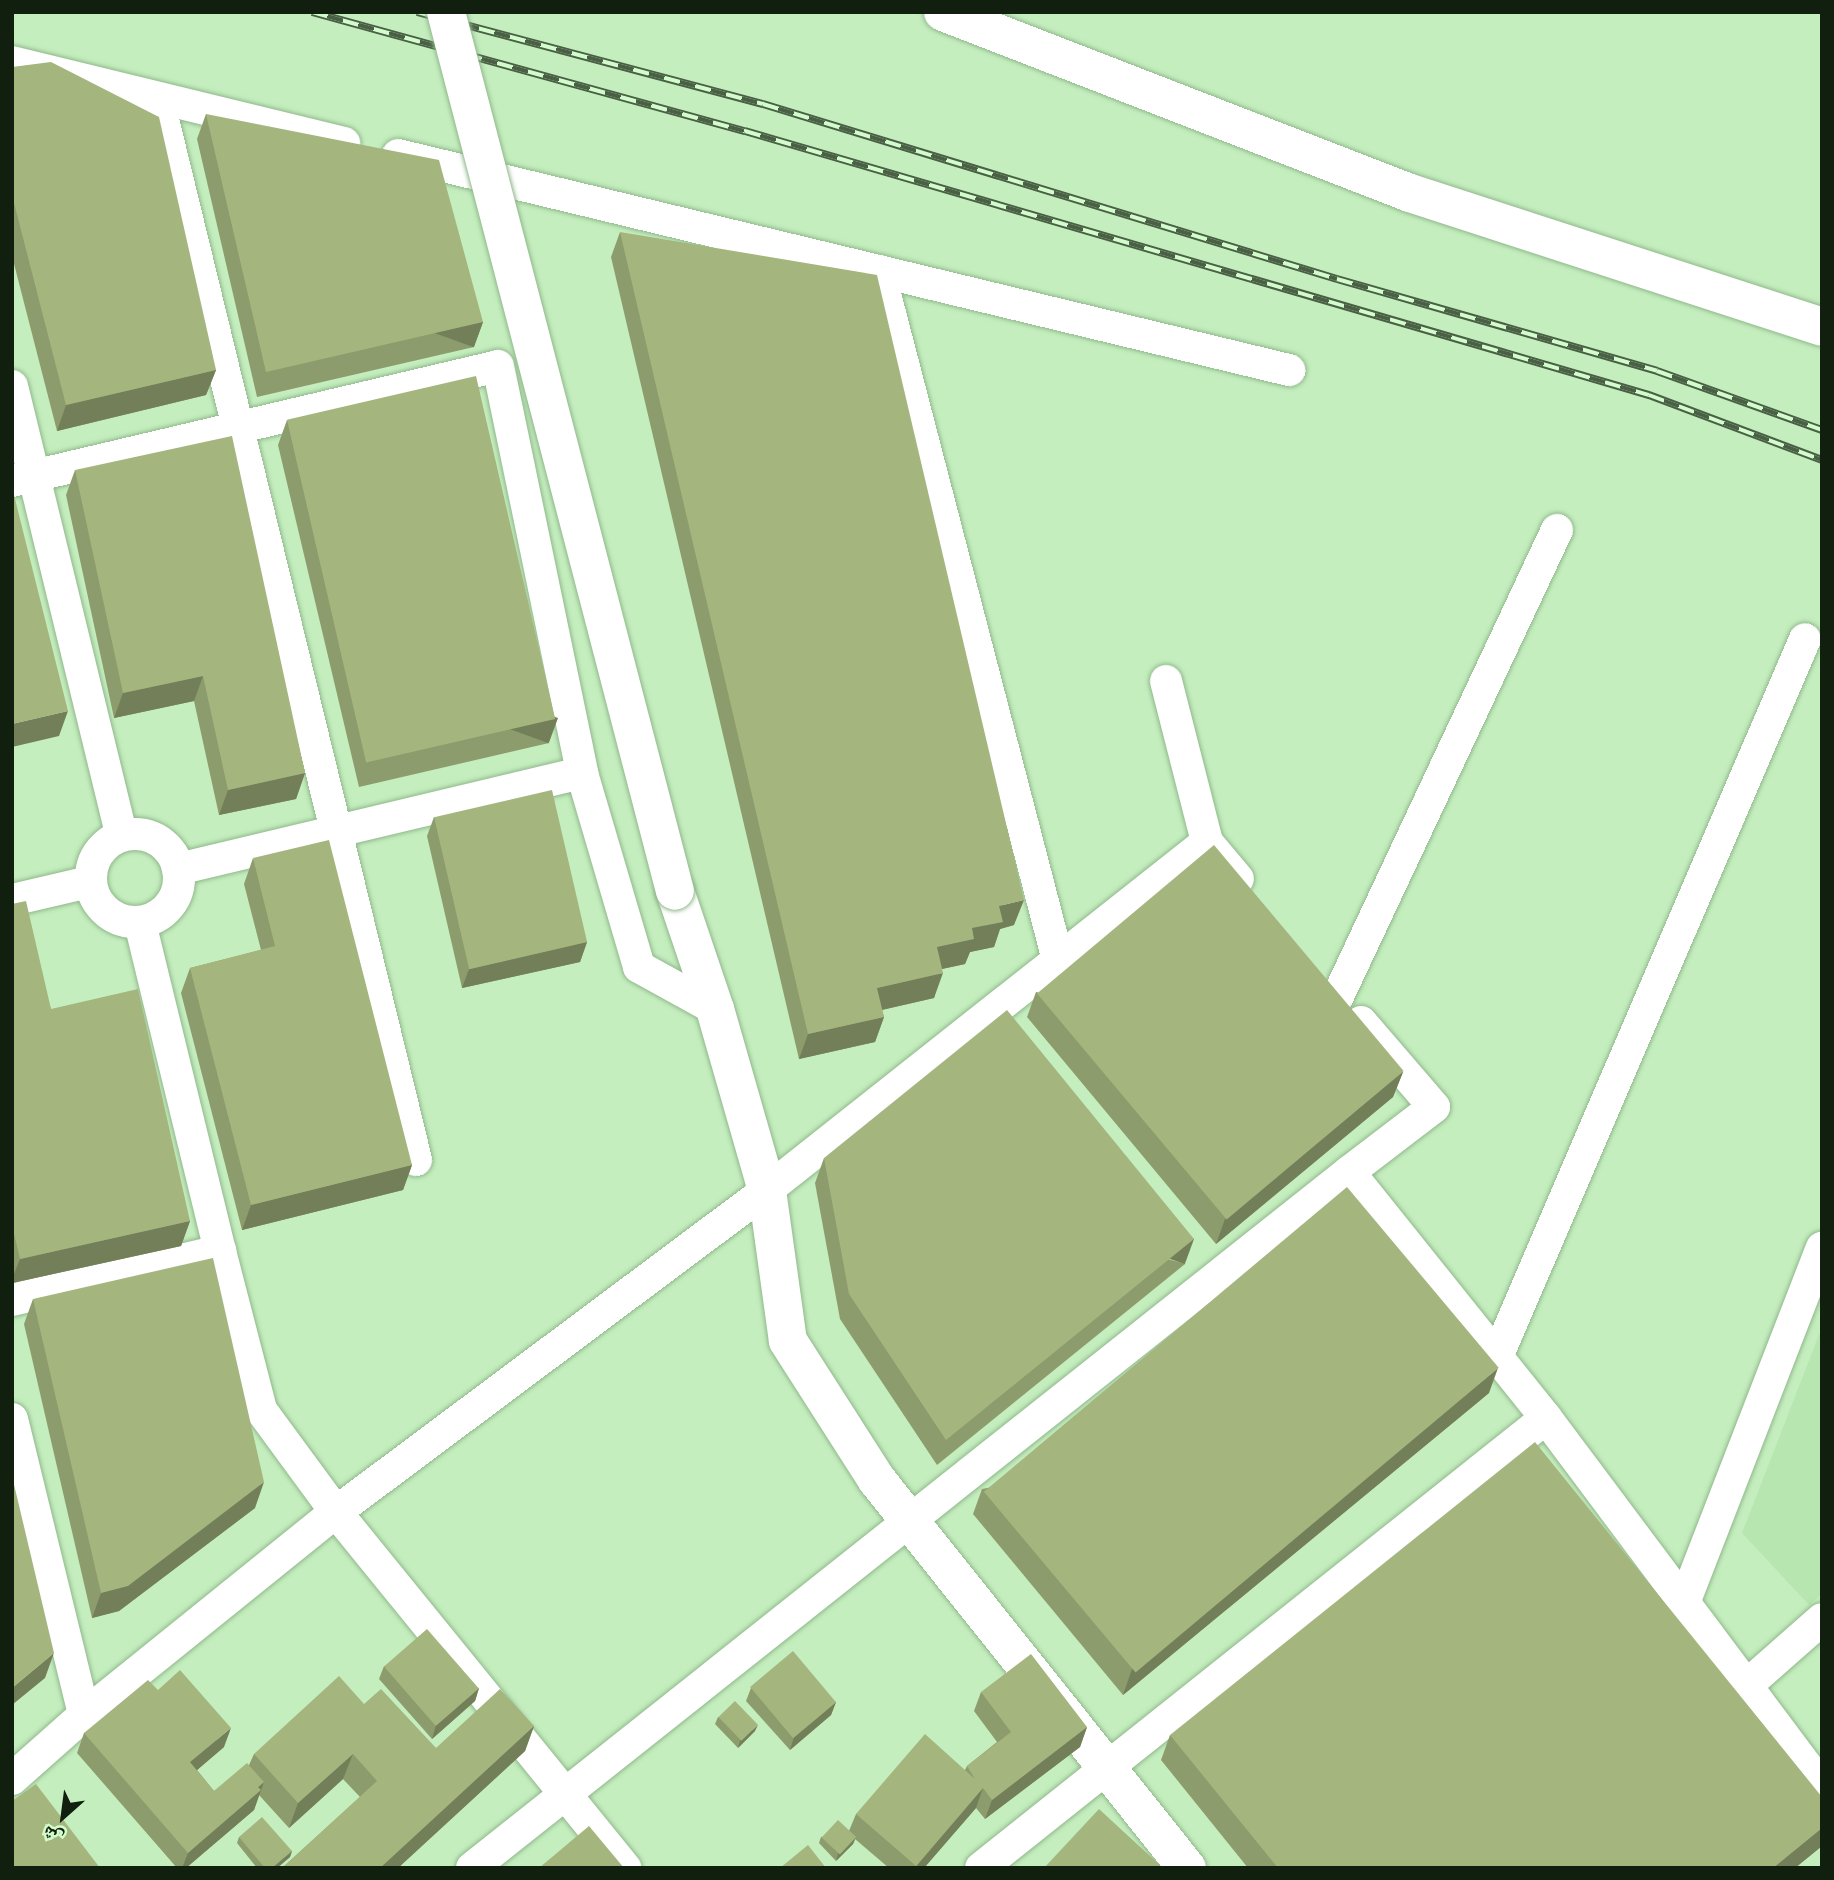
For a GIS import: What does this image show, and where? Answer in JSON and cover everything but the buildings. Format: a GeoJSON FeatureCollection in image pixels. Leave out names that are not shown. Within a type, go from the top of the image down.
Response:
{"type":"FeatureCollection","features":[{"type":"Feature","properties":{"kind":"main road"},"geometry":{"type":"LineString","coordinates":[[446,12],[675,891],[715,1009],[767,1190],[788,1341],[877,1480],[1187,1868]]}},
{"type":"Feature","properties":{"kind":"main road"},"geometry":{"type":"LineString","coordinates":[[943,12],[1410,193],[1822,327]]}},
{"type":"Feature","properties":{"kind":"street"},"geometry":{"type":"LineString","coordinates":[[12,62],[1289,370]]}},
{"type":"Feature","properties":{"kind":"street"},"geometry":{"type":"LineString","coordinates":[[158,99],[416,1160]]}},
{"type":"Feature","properties":{"kind":"street"},"geometry":{"type":"LineString","coordinates":[[879,271],[1058,960]]}},
{"type":"Feature","properties":{"kind":"street"},"geometry":{"type":"LineString","coordinates":[[23,479],[498,366],[582,773],[639,967],[715,1009]]}},
{"type":"Feature","properties":{"kind":"street"},"geometry":{"type":"LineString","coordinates":[[12,386],[23,479],[121,834]]}},
{"type":"Feature","properties":{"kind":"street"},"geometry":{"type":"LineString","coordinates":[[472,1868],[563,1792],[1434,1107],[1329,986],[1557,530]]}},
{"type":"Feature","properties":{"kind":"street"},"geometry":{"type":"LineString","coordinates":[[1497,1357],[1805,639]]}},
{"type":"Feature","properties":{"kind":"street"},"geometry":{"type":"LineString","coordinates":[[1166,681],[1207,842],[1259,904]]}},
{"type":"Feature","properties":{"kind":"street"},"geometry":{"type":"LineString","coordinates":[[178,869],[582,773]]}},
{"type":"Feature","properties":{"kind":"street"},"geometry":{"type":"LineString","coordinates":[[144,833],[162,842],[178,869],[176,897],[164,913],[140,923],[107,914],[94,899],[89,882],[98,850],[121,834],[144,833]]}},
{"type":"Feature","properties":{"kind":"street"},"geometry":{"type":"LineString","coordinates":[[24,1781],[84,1715],[336,1512],[767,1190],[1207,842]]}},
{"type":"Feature","properties":{"kind":"street"},"geometry":{"type":"LineString","coordinates":[[12,900],[89,882]]}},
{"type":"Feature","properties":{"kind":"street"},"geometry":{"type":"LineString","coordinates":[[140,923],[219,1251],[261,1410],[336,1512],[625,1868]]}},
{"type":"Feature","properties":{"kind":"street"},"geometry":{"type":"LineString","coordinates":[[1349,1172],[1546,1418],[1822,1787]]}},
{"type":"Feature","properties":{"kind":"street"},"geometry":{"type":"LineString","coordinates":[[1684,1604],[1822,1248]]}},
{"type":"Feature","properties":{"kind":"street"},"geometry":{"type":"LineString","coordinates":[[12,1300],[219,1251]]}},
{"type":"Feature","properties":{"kind":"street"},"geometry":{"type":"LineString","coordinates":[[981,1868],[1546,1418]]}},
{"type":"Feature","properties":{"kind":"street"},"geometry":{"type":"LineString","coordinates":[[12,1419],[84,1715]]}},
{"type":"Feature","properties":{"kind":"street"},"geometry":{"type":"LineString","coordinates":[[1746,1686],[1822,1619]]}},
{"type":"Feature","properties":{"kind":"shaded area"},"geometry":{"type":"Polygon","coordinates":[[[1822,1327],[1822,1594],[1809,1605],[1742,1533],[1822,1327]]]}},
{"type":"Feature","properties":{"kind":"railway"},"geometry":{"type":"LineString","coordinates":[[312,12],[745,131],[1649,395],[1822,460]]}},
{"type":"Feature","properties":{"kind":"railway"},"geometry":{"type":"LineString","coordinates":[[417,12],[763,104],[1337,279],[1657,371],[1822,430]]}}]}
